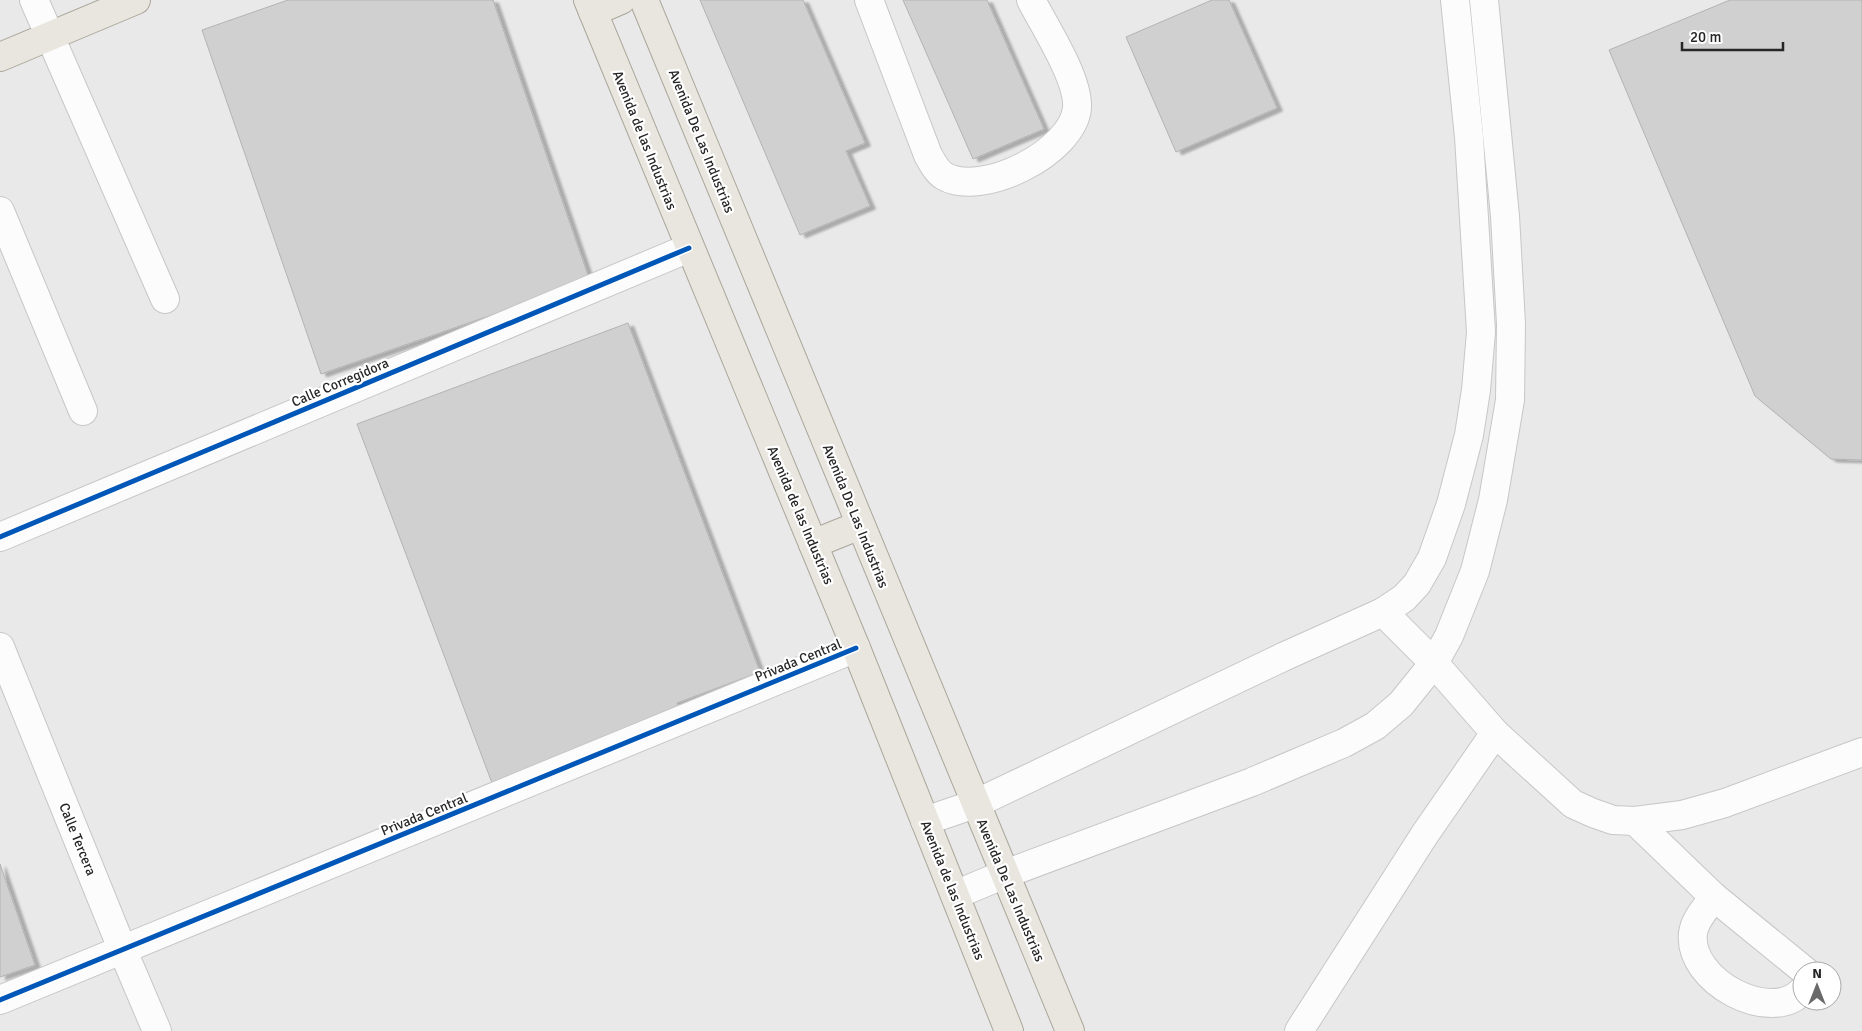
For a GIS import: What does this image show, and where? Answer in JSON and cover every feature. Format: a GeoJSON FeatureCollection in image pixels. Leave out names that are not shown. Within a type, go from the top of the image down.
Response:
{"type":"FeatureCollection","features":[{"type":"Feature","properties":{"kind":"main road"},"geometry":{"type":"LineString","coordinates":[[0,57],[136,0]]}},
{"type":"Feature","properties":{"kind":"main road"},"geometry":{"type":"LineString","coordinates":[[590,6],[620,0]]}},
{"type":"Feature","properties":{"kind":"main road","name":"Avenida De Las Industrias"},"geometry":{"type":"LineString","coordinates":[[644,0],[1070,1031]]}},
{"type":"Feature","properties":{"kind":"main road","name":"Avenida de las Industrias"},"geometry":{"type":"LineString","coordinates":[[590,6],[856,648],[1009,1031]]}},
{"type":"Feature","properties":{"kind":"main road"},"geometry":{"type":"LineString","coordinates":[[813,544],[860,525]]}},
{"type":"Feature","properties":{"kind":"street"},"geometry":{"type":"LineString","coordinates":[[34,0],[165,299]]}},
{"type":"Feature","properties":{"kind":"street"},"geometry":{"type":"LineString","coordinates":[[869,0],[928,155],[944,176],[970,181],[984,180],[1002,175],[1036,160],[1057,143],[1073,123],[1077,108],[1070,75],[1031,0]]}},
{"type":"Feature","properties":{"kind":"street"},"geometry":{"type":"LineString","coordinates":[[925,821],[975,804],[1283,657],[1383,612],[1404,598],[1417,584],[1432,558],[1451,504],[1469,435],[1476,390],[1481,332],[1469,137],[1455,0]]}},
{"type":"Feature","properties":{"kind":"street"},"geometry":{"type":"LineString","coordinates":[[955,896],[1006,874],[1252,782],[1344,743],[1375,726],[1401,704],[1434,663],[1449,636],[1475,571],[1494,500],[1510,400],[1511,324],[1505,216],[1484,0]]}},
{"type":"Feature","properties":{"kind":"street"},"geometry":{"type":"LineString","coordinates":[[0,211],[84,411]]}},
{"type":"Feature","properties":{"kind":"street","name":"Calle Corregidora"},"geometry":{"type":"LineString","coordinates":[[0,537],[689,248]]}},
{"type":"Feature","properties":{"kind":"street"},"geometry":{"type":"LineString","coordinates":[[1383,612],[1434,663],[1495,732],[1573,804],[1613,820],[1635,821],[1682,814],[1725,803],[1862,752]]}},
{"type":"Feature","properties":{"kind":"street","name":"Calle Tercera"},"geometry":{"type":"LineString","coordinates":[[0,647],[157,1031]]}},
{"type":"Feature","properties":{"kind":"street","name":"Privada Central"},"geometry":{"type":"LineString","coordinates":[[0,1000],[856,648]]}},
{"type":"Feature","properties":{"kind":"street"},"geometry":{"type":"LineString","coordinates":[[1299,1031],[1425,834],[1495,732]]}},
{"type":"Feature","properties":{"kind":"street"},"geometry":{"type":"LineString","coordinates":[[1635,821],[1714,897],[1793,961]]}},
{"type":"Feature","properties":{"kind":"street"},"geometry":{"type":"LineString","coordinates":[[1714,897],[1696,921],[1693,934],[1698,957],[1706,973],[1725,989],[1744,998],[1767,1002],[1784,1002],[1792,998]]}},
{"type":"Feature","properties":{"kind":"building"},"geometry":{"type":"Polygon","coordinates":[[[288,0],[493,0],[590,281],[321,374],[202,30],[288,0]]]}},
{"type":"Feature","properties":{"kind":"building"},"geometry":{"type":"Polygon","coordinates":[[[700,0],[803,0],[865,143],[846,151],[870,206],[800,235],[700,0]]]}},
{"type":"Feature","properties":{"kind":"building"},"geometry":{"type":"Polygon","coordinates":[[[903,0],[987,0],[1044,129],[973,159],[903,0]]]}},
{"type":"Feature","properties":{"kind":"building"},"geometry":{"type":"Polygon","coordinates":[[[1212,0],[1229,0],[1277,108],[1176,152],[1126,37],[1212,0]]]}},
{"type":"Feature","properties":{"kind":"building"},"geometry":{"type":"Polygon","coordinates":[[[1730,0],[1862,0],[1862,460],[1831,459],[1755,396],[1609,50],[1730,0]]]}},
{"type":"Feature","properties":{"kind":"building"},"geometry":{"type":"Polygon","coordinates":[[[628,323],[760,672],[677,703],[681,713],[492,783],[357,424],[628,323]]]}},
{"type":"Feature","properties":{"kind":"building"},"geometry":{"type":"Polygon","coordinates":[[[0,864],[35,965],[0,977],[0,864]]]}},
{"type":"Feature","properties":{"kind":"cycle path"},"geometry":{"type":"LineString","coordinates":[[0,537],[689,248]]}},
{"type":"Feature","properties":{"kind":"cycle path"},"geometry":{"type":"LineString","coordinates":[[0,1000],[856,648]]}}]}
